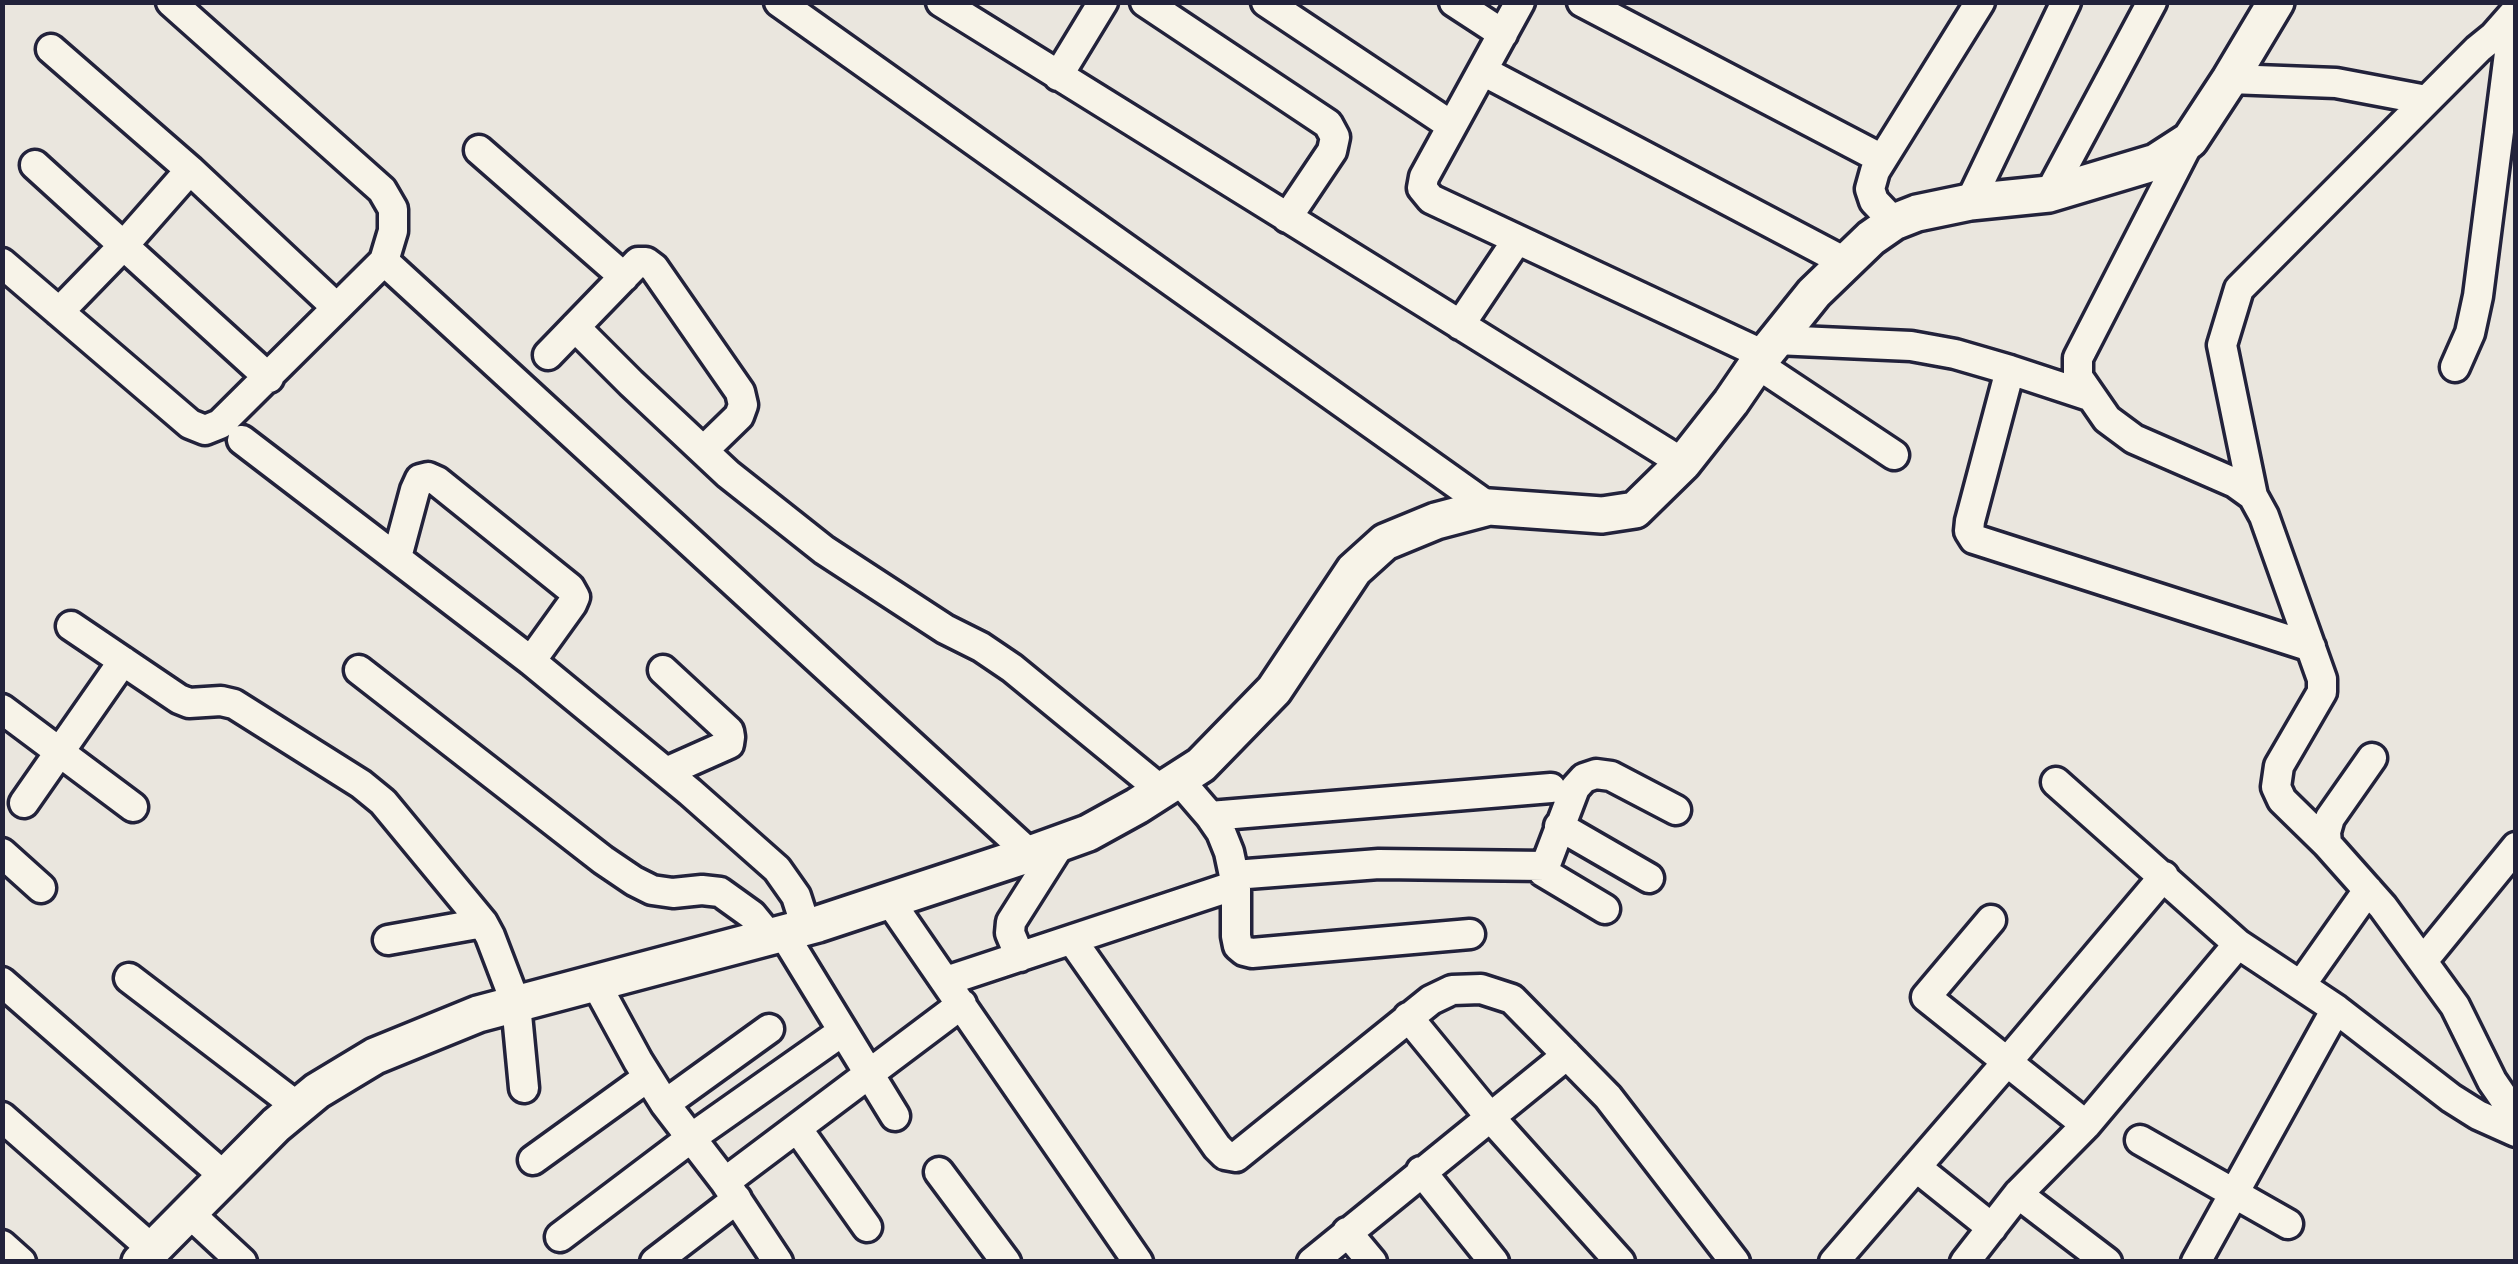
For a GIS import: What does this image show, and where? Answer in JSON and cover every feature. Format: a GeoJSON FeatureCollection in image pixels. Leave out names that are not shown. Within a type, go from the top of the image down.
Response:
{"type":"FeatureCollection","features":[{"type":"Feature","properties":{"kind":"main road"},"geometry":{"type":"LineString","coordinates":[[146,1255],[298,1107],[375,1056],[478,1014],[786,932],[1045,848],[1088,833],[1170,785],[1201,765],[1274,690],[1354,570],[1385,542],[1436,521],[1489,506],[1602,515],[1635,510],[1683,463],[1814,293],[1870,238],[1894,222],[1918,213],[1970,202],[2049,194],[2156,162],[2190,140],[2276,2]]}},
{"type":"Feature","properties":{"kind":"street"},"geometry":{"type":"LineString","coordinates":[[2,263],[190,424],[206,430],[220,424],[269,378],[384,262],[393,231],[393,209],[382,190],[171,2]]}},
{"type":"Feature","properties":{"kind":"street"},"geometry":{"type":"LineString","coordinates":[[779,2],[1489,506]]}},
{"type":"Feature","properties":{"kind":"street"},"geometry":{"type":"LineString","coordinates":[[942,2],[1683,463]]}},
{"type":"Feature","properties":{"kind":"street"},"geometry":{"type":"LineString","coordinates":[[1058,76],[1103,2]]}},
{"type":"Feature","properties":{"kind":"street"},"geometry":{"type":"LineString","coordinates":[[1144,2],[1328,124],[1335,137],[1332,151],[1287,218]]}},
{"type":"Feature","properties":{"kind":"street"},"geometry":{"type":"LineString","coordinates":[[1266,2],[1452,126]]}},
{"type":"Feature","properties":{"kind":"street"},"geometry":{"type":"LineString","coordinates":[[1454,2],[1503,34]]}},
{"type":"Feature","properties":{"kind":"street"},"geometry":{"type":"LineString","coordinates":[[1520,2],[1424,177],[1422,188],[1431,199],[1766,353],[1894,455]]}},
{"type":"Feature","properties":{"kind":"street"},"geometry":{"type":"LineString","coordinates":[[1582,2],[1882,158]]}},
{"type":"Feature","properties":{"kind":"street"},"geometry":{"type":"LineString","coordinates":[[1894,222],[1874,201],[1870,190],[1874,171],[1980,2]]}},
{"type":"Feature","properties":{"kind":"street"},"geometry":{"type":"LineString","coordinates":[[1970,202],[2066,2]]}},
{"type":"Feature","properties":{"kind":"street"},"geometry":{"type":"LineString","coordinates":[[2049,194],[2152,2]]}},
{"type":"Feature","properties":{"kind":"street"},"geometry":{"type":"LineString","coordinates":[[2515,13],[2239,288],[2222,345],[2252,496],[2264,516],[2322,679],[2322,692],[2279,766],[2276,787],[2282,800],[2368,890],[2456,1006],[2492,1081],[2516,1116]]}},
{"type":"Feature","properties":{"kind":"street"},"geometry":{"type":"LineString","coordinates":[[2455,367],[2470,333],[2478,296],[2515,13]]}},
{"type":"Feature","properties":{"kind":"street"},"geometry":{"type":"LineString","coordinates":[[50,48],[190,170],[337,308]]}},
{"type":"Feature","properties":{"kind":"street"},"geometry":{"type":"LineString","coordinates":[[1483,71],[1845,262]]}},
{"type":"Feature","properties":{"kind":"street"},"geometry":{"type":"LineString","coordinates":[[2230,80],[2336,84],[2426,100]]}},
{"type":"Feature","properties":{"kind":"street"},"geometry":{"type":"LineString","coordinates":[[2190,140],[2078,358],[2078,378],[2107,419],[2134,440],[2204,468],[2252,496]]}},
{"type":"Feature","properties":{"kind":"street"},"geometry":{"type":"LineString","coordinates":[[480,150],[624,277]]}},
{"type":"Feature","properties":{"kind":"street"},"geometry":{"type":"LineString","coordinates":[[35,165],[269,378]]}},
{"type":"Feature","properties":{"kind":"street"},"geometry":{"type":"LineString","coordinates":[[59,312],[190,170]]}},
{"type":"Feature","properties":{"kind":"street"},"geometry":{"type":"LineString","coordinates":[[1460,326],[1517,240]]}},
{"type":"Feature","properties":{"kind":"street"},"geometry":{"type":"LineString","coordinates":[[384,262],[1045,848],[1011,922],[1010,933],[1020,957]]}},
{"type":"Feature","properties":{"kind":"street"},"geometry":{"type":"LineString","coordinates":[[548,355],[638,262],[646,262],[740,392],[739,416],[704,450]]}},
{"type":"Feature","properties":{"kind":"street"},"geometry":{"type":"LineString","coordinates":[[575,327],[728,474],[824,550],[1012,668],[1210,816],[1229,852],[1235,880],[1238,946],[1244,951],[1470,934]]}},
{"type":"Feature","properties":{"kind":"street"},"geometry":{"type":"LineString","coordinates":[[1766,353],[1911,346],[1955,354],[2089,396]]}},
{"type":"Feature","properties":{"kind":"street"},"geometry":{"type":"LineString","coordinates":[[2010,370],[1970,520],[1969,531],[1974,539],[2310,647]]}},
{"type":"Feature","properties":{"kind":"street"},"geometry":{"type":"LineString","coordinates":[[242,440],[531,661],[777,869],[796,896],[786,932]]}},
{"type":"Feature","properties":{"kind":"street"},"geometry":{"type":"LineString","coordinates":[[397,557],[415,490],[420,479],[428,476],[570,588],[572,604],[531,661]]}},
{"type":"Feature","properties":{"kind":"street"},"geometry":{"type":"LineString","coordinates":[[71,626],[179,699],[189,703],[234,704],[361,784],[382,802],[483,923],[516,1004],[524,1088]]}},
{"type":"Feature","properties":{"kind":"street"},"geometry":{"type":"LineString","coordinates":[[24,802],[123,662]]}},
{"type":"Feature","properties":{"kind":"street"},"geometry":{"type":"LineString","coordinates":[[359,670],[618,871],[652,890],[720,892],[752,915],[786,932],[896,1116]]}},
{"type":"Feature","properties":{"kind":"street"},"geometry":{"type":"LineString","coordinates":[[662,670],[729,731],[730,737],[729,744],[666,772]]}},
{"type":"Feature","properties":{"kind":"street"},"geometry":{"type":"LineString","coordinates":[[2,708],[133,807]]}},
{"type":"Feature","properties":{"kind":"street"},"geometry":{"type":"LineString","coordinates":[[2327,844],[2330,818],[2372,758]]}},
{"type":"Feature","properties":{"kind":"street"},"geometry":{"type":"LineString","coordinates":[[1606,909],[1543,872],[1575,788],[1584,778],[1596,774],[1611,776],[1676,810]]}},
{"type":"Feature","properties":{"kind":"street"},"geometry":{"type":"LineString","coordinates":[[2056,782],[2238,944],[2336,1009],[2452,1098],[2516,1132]]}},
{"type":"Feature","properties":{"kind":"street"},"geometry":{"type":"LineString","coordinates":[[1210,816],[1551,788]]}},
{"type":"Feature","properties":{"kind":"street"},"geometry":{"type":"LineString","coordinates":[[1560,826],[1649,878]]}},
{"type":"Feature","properties":{"kind":"street"},"geometry":{"type":"LineString","coordinates":[[2423,961],[2516,847]]}},
{"type":"Feature","properties":{"kind":"street"},"geometry":{"type":"LineString","coordinates":[[2,853],[42,888]]}},
{"type":"Feature","properties":{"kind":"street"},"geometry":{"type":"LineString","coordinates":[[655,1262],[797,1128],[869,1074],[954,992],[1020,957],[1235,880],[1379,864],[1545,866]]}},
{"type":"Feature","properties":{"kind":"street"},"geometry":{"type":"LineString","coordinates":[[1834,1262],[2164,876]]}},
{"type":"Feature","properties":{"kind":"street"},"geometry":{"type":"LineString","coordinates":[[2302,985],[2368,890]]}},
{"type":"Feature","properties":{"kind":"street"},"geometry":{"type":"LineString","coordinates":[[890,900],[1138,1262]]}},
{"type":"Feature","properties":{"kind":"street"},"geometry":{"type":"LineString","coordinates":[[1991,920],[1926,997],[2086,1125]]}},
{"type":"Feature","properties":{"kind":"street"},"geometry":{"type":"LineString","coordinates":[[388,940],[483,923]]}},
{"type":"Feature","properties":{"kind":"street"},"geometry":{"type":"LineString","coordinates":[[1072,940],[1217,1147],[1225,1155],[1236,1157],[1431,1000],[1452,990],[1481,988],[1512,998],[1608,1097],[1735,1262]]}},
{"type":"Feature","properties":{"kind":"street"},"geometry":{"type":"LineString","coordinates":[[1965,1262],[2018,1194],[2086,1125],[2238,944]]}},
{"type":"Feature","properties":{"kind":"street"},"geometry":{"type":"LineString","coordinates":[[129,978],[298,1107]]}},
{"type":"Feature","properties":{"kind":"street"},"geometry":{"type":"LineString","coordinates":[[596,982],[648,1077],[731,1190],[777,1261]]}},
{"type":"Feature","properties":{"kind":"street"},"geometry":{"type":"LineString","coordinates":[[5,989],[224,1176]]}},
{"type":"Feature","properties":{"kind":"street"},"geometry":{"type":"LineString","coordinates":[[2196,1262],[2336,1009]]}},
{"type":"Feature","properties":{"kind":"street"},"geometry":{"type":"LineString","coordinates":[[1408,1016],[1490,1117],[1620,1262]]}},
{"type":"Feature","properties":{"kind":"street"},"geometry":{"type":"LineString","coordinates":[[666,1104],[769,1029]]}},
{"type":"Feature","properties":{"kind":"street"},"geometry":{"type":"LineString","coordinates":[[560,1237],[843,1031]]}},
{"type":"Feature","properties":{"kind":"street"},"geometry":{"type":"LineString","coordinates":[[1312,1262],[1567,1055]]}},
{"type":"Feature","properties":{"kind":"street"},"geometry":{"type":"LineString","coordinates":[[534,1160],[648,1077]]}},
{"type":"Feature","properties":{"kind":"street"},"geometry":{"type":"LineString","coordinates":[[2,1117],[146,1255]]}},
{"type":"Feature","properties":{"kind":"street"},"geometry":{"type":"LineString","coordinates":[[797,1128],[867,1228]]}},
{"type":"Feature","properties":{"kind":"street"},"geometry":{"type":"LineString","coordinates":[[2140,1140],[2288,1224]]}},
{"type":"Feature","properties":{"kind":"street"},"geometry":{"type":"LineString","coordinates":[[1916,1167],[1992,1228]]}},
{"type":"Feature","properties":{"kind":"street"},"geometry":{"type":"LineString","coordinates":[[1420,1171],[1494,1262]]}},
{"type":"Feature","properties":{"kind":"street"},"geometry":{"type":"LineString","coordinates":[[940,1172],[1006,1262]]}},
{"type":"Feature","properties":{"kind":"street"},"geometry":{"type":"LineString","coordinates":[[2018,1194],[2107,1262]]}},
{"type":"Feature","properties":{"kind":"street"},"geometry":{"type":"LineString","coordinates":[[188,1212],[242,1262]]}},
{"type":"Feature","properties":{"kind":"street"},"geometry":{"type":"LineString","coordinates":[[1347,1232],[1372,1262]]}},
{"type":"Feature","properties":{"kind":"street"},"geometry":{"type":"LineString","coordinates":[[2,1245],[21,1262]]}}]}
